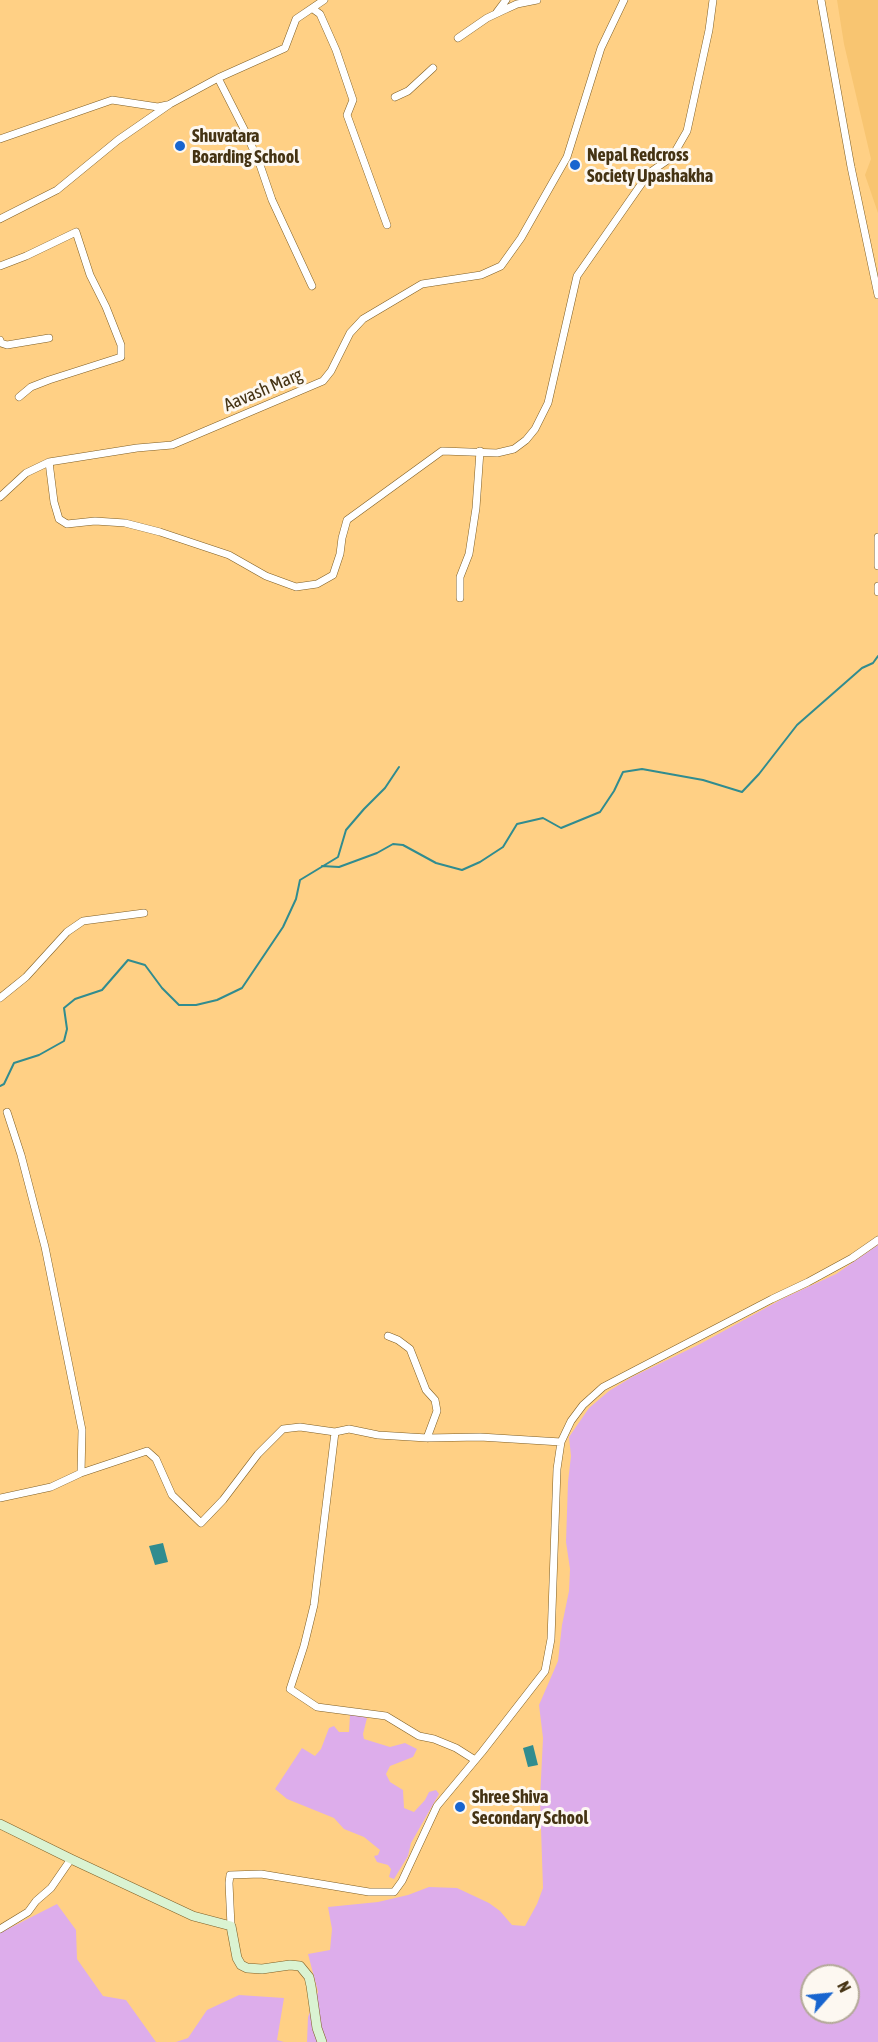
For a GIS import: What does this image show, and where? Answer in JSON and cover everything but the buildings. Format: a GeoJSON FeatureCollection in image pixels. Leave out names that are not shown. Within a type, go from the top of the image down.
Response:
{"type":"FeatureCollection","features":[{"type":"Feature","properties":{"kind":"street"},"geometry":{"type":"LineString","coordinates":[[0,219],[57,190],[118,140],[170,104],[218,78],[285,48],[296,19],[324,0]]}},
{"type":"Feature","properties":{"kind":"street"},"geometry":{"type":"LineString","coordinates":[[495,14],[506,0]]}},
{"type":"Feature","properties":{"kind":"street"},"geometry":{"type":"LineString","coordinates":[[458,38],[495,14],[517,4],[537,0]]}},
{"type":"Feature","properties":{"kind":"street","name":"Aavash Marg"},"geometry":{"type":"LineString","coordinates":[[0,497],[26,473],[49,462],[137,448],[172,445],[323,381],[338,359],[350,333],[363,319],[422,284],[481,275],[501,266],[521,238],[567,157],[602,48],[624,0]]}},
{"type":"Feature","properties":{"kind":"street"},"geometry":{"type":"LineString","coordinates":[[49,462],[54,502],[59,519],[67,524],[95,521],[126,523],[160,532],[229,555],[266,576],[296,587],[317,584],[333,575],[347,520],[442,451],[497,453],[514,449],[535,429],[548,403],[577,276],[650,173],[672,157],[687,131],[709,30],[713,0]]}},
{"type":"Feature","properties":{"kind":"street"},"geometry":{"type":"LineString","coordinates":[[820,0],[850,167],[878,295]]}},
{"type":"Feature","properties":{"kind":"street"},"geometry":{"type":"LineString","coordinates":[[313,9],[320,14],[336,50],[353,100],[347,115],[387,225]]}},
{"type":"Feature","properties":{"kind":"street"},"geometry":{"type":"LineString","coordinates":[[395,97],[408,91],[433,68]]}},
{"type":"Feature","properties":{"kind":"street"},"geometry":{"type":"LineString","coordinates":[[218,78],[246,133],[272,200],[312,286]]}},
{"type":"Feature","properties":{"kind":"street"},"geometry":{"type":"LineString","coordinates":[[0,139],[112,100],[158,107],[170,104]]}},
{"type":"Feature","properties":{"kind":"street"},"geometry":{"type":"LineString","coordinates":[[0,266],[76,231],[90,275],[121,345],[121,357],[49,380],[32,387],[19,397]]}},
{"type":"Feature","properties":{"kind":"street"},"geometry":{"type":"LineString","coordinates":[[0,340],[8,345],[49,338]]}},
{"type":"Feature","properties":{"kind":"street"},"geometry":{"type":"LineString","coordinates":[[460,598],[460,577],[469,554],[476,508],[480,451]]}},
{"type":"Feature","properties":{"kind":"street"},"geometry":{"type":"LineString","coordinates":[[878,537],[878,566]]}},
{"type":"Feature","properties":{"kind":"street"},"geometry":{"type":"LineString","coordinates":[[878,586],[878,592]]}},
{"type":"Feature","properties":{"kind":"street"},"geometry":{"type":"LineString","coordinates":[[0,998],[26,977],[67,932],[83,921],[144,913]]}},
{"type":"Feature","properties":{"kind":"street"},"geometry":{"type":"LineString","coordinates":[[7,1112],[45,1246],[82,1430],[81,1473]]}},
{"type":"Feature","properties":{"kind":"street"},"geometry":{"type":"LineString","coordinates":[[322,2042],[317,2028],[311,1986],[300,1966],[247,1968],[237,1959],[232,1941],[230,1875],[261,1874],[369,1893],[394,1892],[402,1881],[437,1806],[545,1671],[551,1639],[557,1469],[561,1442],[571,1421],[583,1405],[603,1387],[808,1282],[852,1258],[878,1240]]}},
{"type":"Feature","properties":{"kind":"street"},"geometry":{"type":"LineString","coordinates":[[388,1336],[410,1349],[426,1390],[435,1400],[437,1411],[427,1438]]}},
{"type":"Feature","properties":{"kind":"street"},"geometry":{"type":"LineString","coordinates":[[0,1498],[51,1487],[81,1473],[147,1451],[156,1459],[172,1495],[201,1523],[223,1500],[258,1454],[283,1429],[300,1427],[335,1432],[349,1430],[378,1435],[427,1438],[480,1437],[561,1442]]}},
{"type":"Feature","properties":{"kind":"street"},"geometry":{"type":"LineString","coordinates":[[335,1432],[314,1605],[290,1689],[317,1707],[386,1716],[419,1736],[456,1748],[475,1760]]}},
{"type":"Feature","properties":{"kind":"street"},"geometry":{"type":"LineString","coordinates":[[0,1824],[193,1916],[231,1926]]}},
{"type":"Feature","properties":{"kind":"street"},"geometry":{"type":"LineString","coordinates":[[0,1929],[28,1912],[36,1901],[51,1888],[71,1859]]}},
{"type":"Feature","properties":{"kind":"shaded area"},"geometry":{"type":"Polygon","coordinates":[[[837,0],[878,0],[878,213],[865,175],[871,159],[844,44],[837,0]]]}},
{"type":"Feature","properties":{"kind":"shaded area"},"geometry":{"type":"Polygon","coordinates":[[[878,1245],[878,2042],[307,2042],[308,2017],[318,1992],[308,1954],[330,1950],[332,1929],[328,1907],[378,1902],[429,1887],[457,1888],[489,1903],[500,1911],[512,1925],[525,1926],[543,1888],[540,1799],[543,1738],[539,1705],[558,1661],[569,1591],[570,1569],[566,1542],[571,1456],[569,1437],[589,1408],[609,1391],[782,1299],[836,1274],[878,1245]]]}},
{"type":"Feature","properties":{"kind":"shaded area"},"geometry":{"type":"Polygon","coordinates":[[[350,1715],[367,1718],[364,1739],[390,1747],[405,1743],[417,1749],[413,1757],[390,1766],[386,1774],[390,1782],[403,1790],[404,1808],[414,1812],[429,1792],[436,1790],[439,1794],[411,1843],[408,1856],[394,1879],[389,1877],[391,1869],[388,1865],[377,1862],[374,1856],[378,1855],[380,1850],[364,1837],[344,1829],[334,1818],[287,1799],[275,1789],[302,1748],[315,1756],[321,1749],[329,1728],[334,1726],[339,1732],[349,1732],[350,1715]]]}},
{"type":"Feature","properties":{"kind":"shaded area"},"geometry":{"type":"Polygon","coordinates":[[[57,1904],[76,1930],[77,1959],[103,1996],[126,2000],[156,2042],[0,2042],[0,1933],[57,1904]]]}},
{"type":"Feature","properties":{"kind":"shaded area"},"geometry":{"type":"Polygon","coordinates":[[[239,1995],[284,1998],[277,2040],[284,2042],[176,2042],[188,2038],[207,2010],[239,1995]]]}},
{"type":"Feature","properties":{"kind":"water"},"geometry":{"type":"Polygon","coordinates":[[[163,1543],[168,1562],[155,1565],[149,1546],[163,1543]]]}},
{"type":"Feature","properties":{"kind":"water"},"geometry":{"type":"Polygon","coordinates":[[[533,1745],[538,1765],[528,1767],[523,1748],[533,1745]]]}},
{"type":"Feature","properties":{"kind":"waterway"},"geometry":{"type":"LineString","coordinates":[[322,866],[339,867],[377,853],[393,844],[403,845],[436,863],[462,870],[480,862],[503,847],[517,824],[543,818],[561,828],[600,812],[623,772],[642,769],[703,780],[742,792],[797,725],[862,668],[873,663],[878,656]]}},
{"type":"Feature","properties":{"kind":"waterway"},"geometry":{"type":"LineString","coordinates":[[0,1086],[4,1084],[14,1063],[39,1055],[64,1041],[67,1029],[64,1008],[75,999],[102,990],[128,960],[145,965],[162,988],[179,1005],[196,1005],[217,1000],[242,988],[283,927],[296,899],[300,880],[338,857],[346,830],[385,788],[399,767]]}},
{"type":"Feature","properties":{"kind":"place","name":"Shuvatara Boarding School"},"geometry":{"type":"Point","coordinates":[180,146]}},
{"type":"Feature","properties":{"kind":"place","name":"Nepal Redcross Society Upashakha"},"geometry":{"type":"Point","coordinates":[575,165]}},
{"type":"Feature","properties":{"kind":"place","name":"Shree Shiva Secondary School"},"geometry":{"type":"Point","coordinates":[460,1807]}}]}
